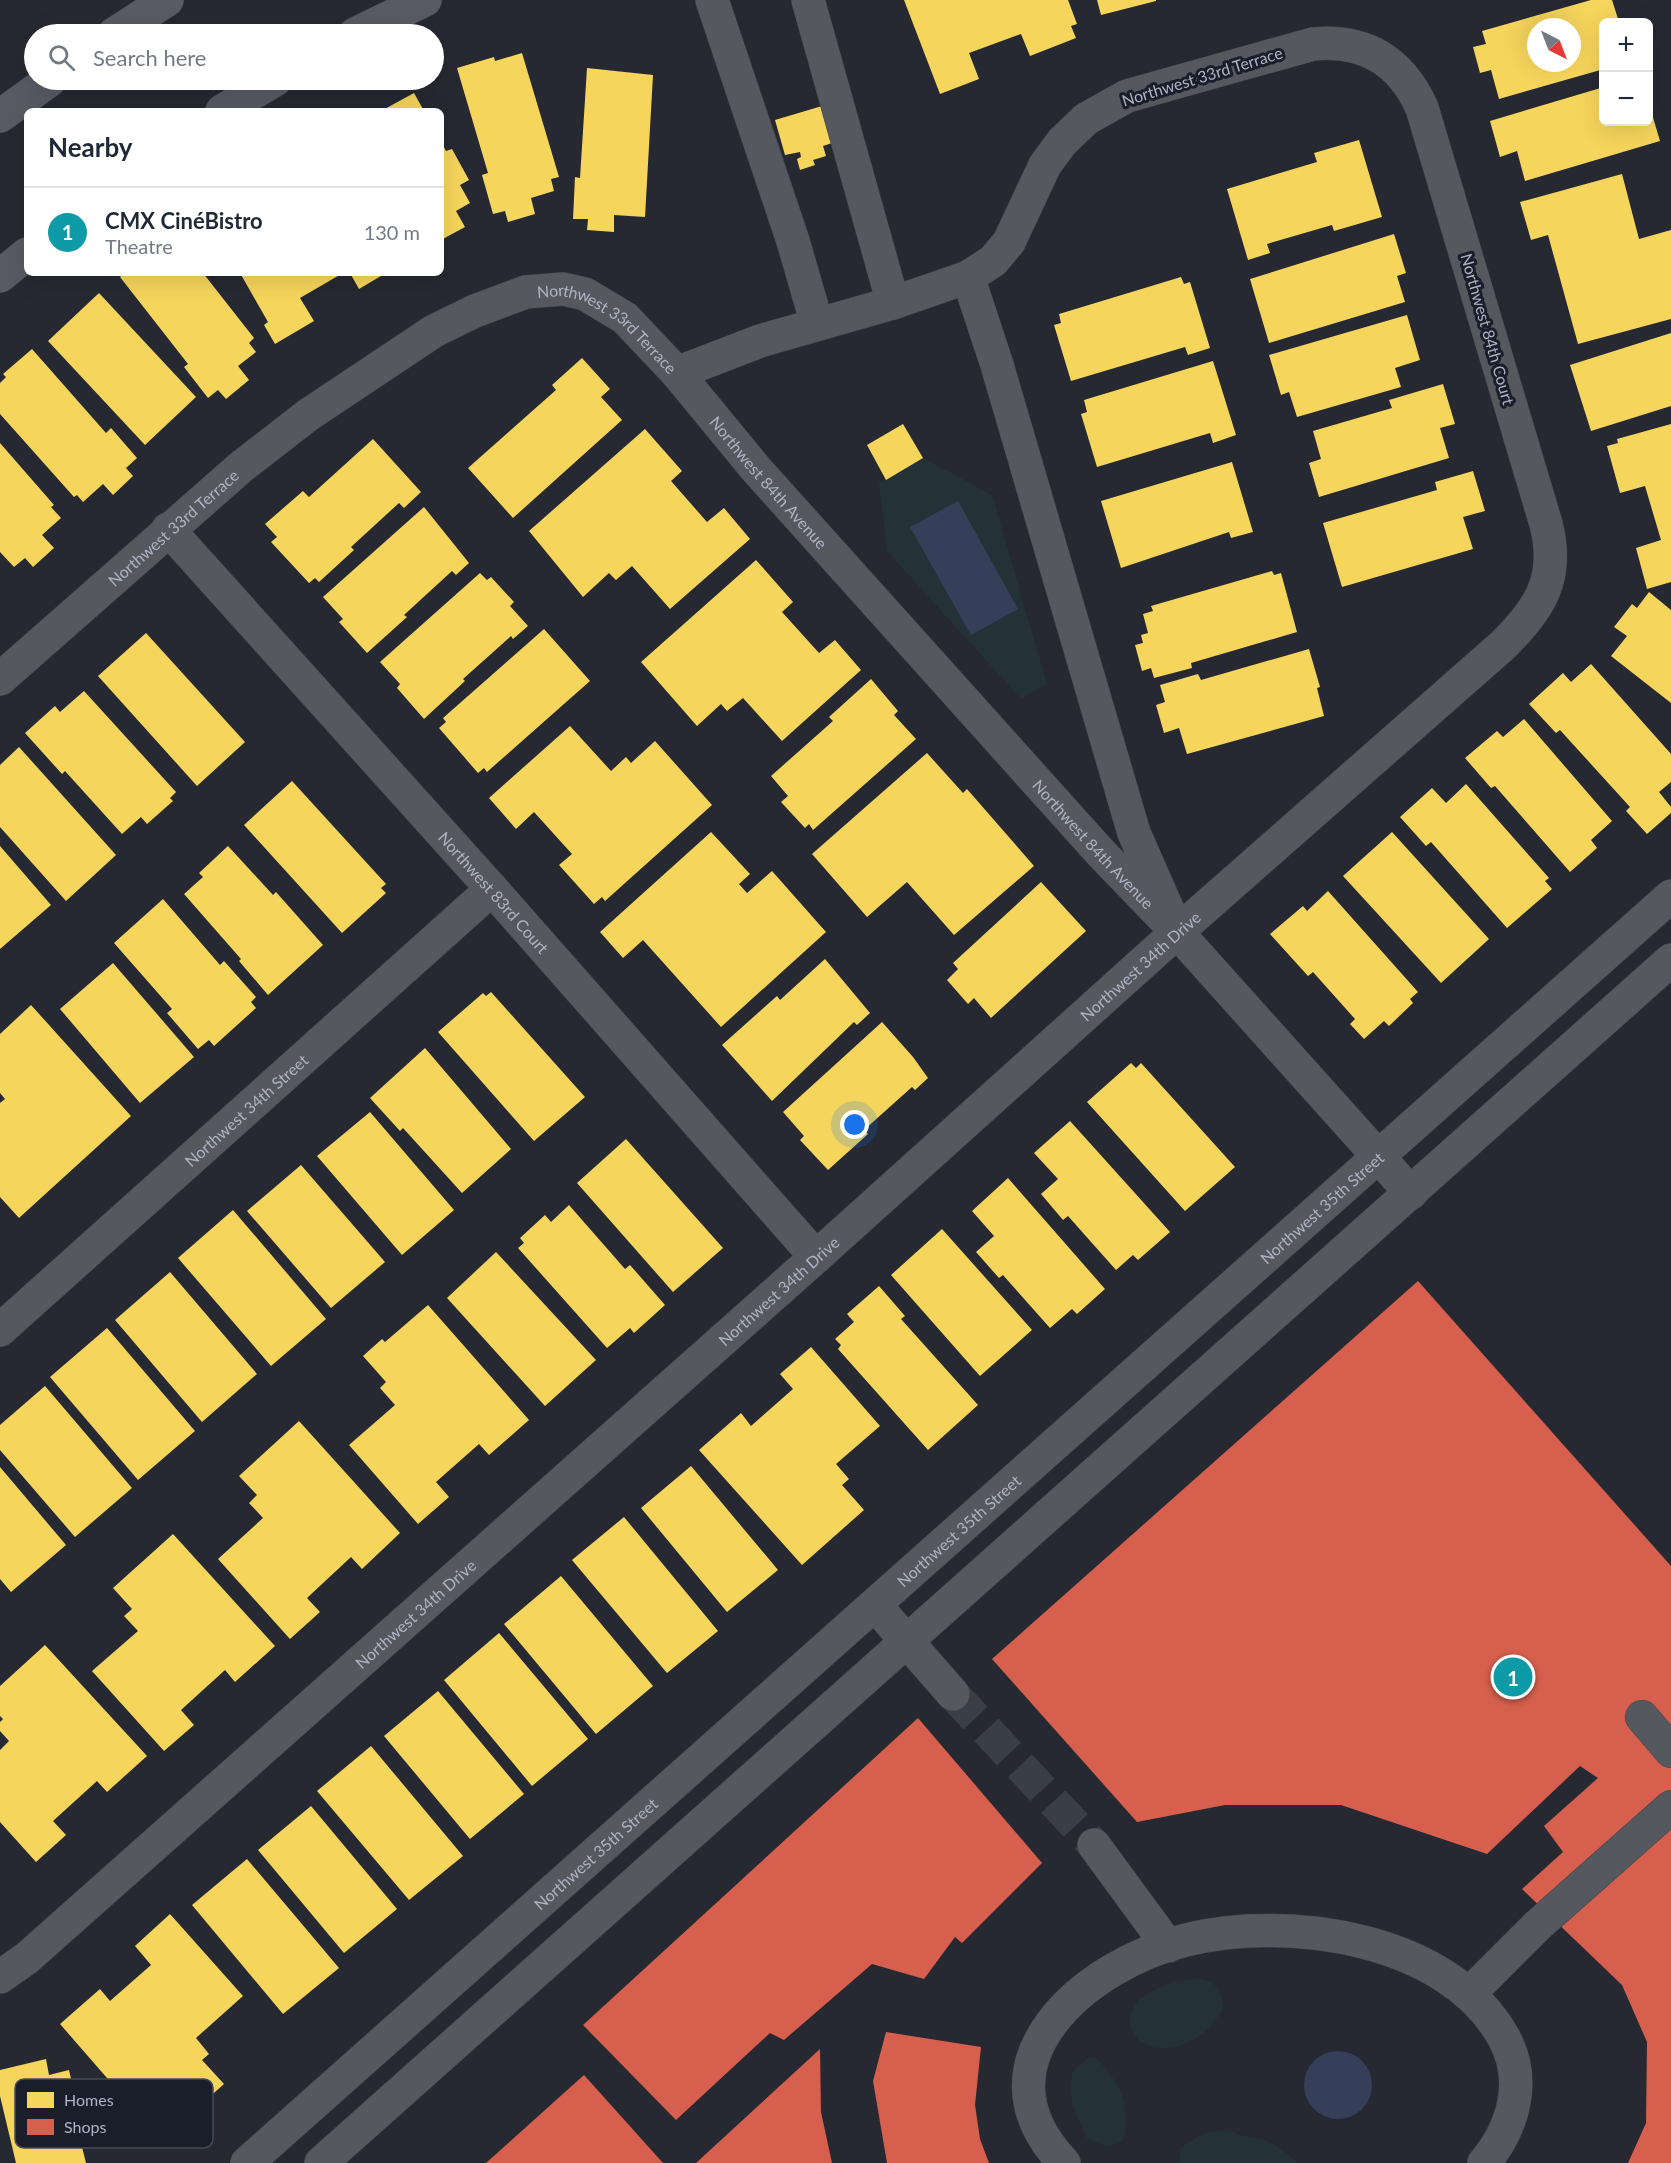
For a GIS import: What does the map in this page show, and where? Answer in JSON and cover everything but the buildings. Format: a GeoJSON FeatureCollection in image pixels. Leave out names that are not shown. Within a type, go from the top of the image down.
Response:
{"type":"FeatureCollection","features":[{"type":"Feature","properties":{"kind":"street"},"geometry":{"type":"LineString","coordinates":[[130,24],[167,0]]}},
{"type":"Feature","properties":{"kind":"street"},"geometry":{"type":"LineString","coordinates":[[376,24],[425,0]]}},
{"type":"Feature","properties":{"kind":"street"},"geometry":{"type":"LineString","coordinates":[[712,0],[793,241],[817,324]]}},
{"type":"Feature","properties":{"kind":"street"},"geometry":{"type":"LineString","coordinates":[[808,0],[893,303]]}},
{"type":"Feature","properties":{"kind":"street","name":"Northwest 33rd Terrace"},"geometry":{"type":"LineString","coordinates":[[0,679],[168,530],[280,435],[434,331],[474,311],[511,297],[551,289],[585,294],[625,318],[677,373],[760,341],[893,303],[968,277],[993,261],[1009,242],[1045,165],[1062,142],[1086,119],[1127,96],[1296,48],[1328,42],[1368,49],[1380,56],[1399,73]]}},
{"type":"Feature","properties":{"kind":"street","name":"Northwest 84th Court"},"geometry":{"type":"LineString","coordinates":[[1399,73],[1416,94],[1422,108],[1546,524],[1552,555],[1548,580],[1543,591]]}},
{"type":"Feature","properties":{"kind":"street"},"geometry":{"type":"LineString","coordinates":[[0,116],[36,90]]}},
{"type":"Feature","properties":{"kind":"street"},"geometry":{"type":"LineString","coordinates":[[227,108],[258,90]]}},
{"type":"Feature","properties":{"kind":"street"},"geometry":{"type":"LineString","coordinates":[[0,276],[24,256]]}},
{"type":"Feature","properties":{"kind":"street","name":"Northwest 84th Avenue"},"geometry":{"type":"LineString","coordinates":[[968,277],[997,365],[1134,833],[1177,932]]}},
{"type":"Feature","properties":{"kind":"street","name":"Northwest 84th Avenue"},"geometry":{"type":"LineString","coordinates":[[677,373],[756,469],[1140,896],[1177,932]]}},
{"type":"Feature","properties":{"kind":"street","name":"Northwest 83rd Court"},"geometry":{"type":"LineString","coordinates":[[168,530],[492,889],[816,1257]]}},
{"type":"Feature","properties":{"kind":"street","name":"Northwest 34th Drive"},"geometry":{"type":"LineString","coordinates":[[0,1977],[27,1958],[816,1257],[1177,932],[1502,646],[1533,611],[1543,591]]}},
{"type":"Feature","properties":{"kind":"street","name":"Northwest 34th Street"},"geometry":{"type":"LineString","coordinates":[[0,1330],[492,889]]}},
{"type":"Feature","properties":{"kind":"street","name":"Northwest 35th Street"},"geometry":{"type":"LineString","coordinates":[[247,2163],[1671,896]]}},
{"type":"Feature","properties":{"kind":"street"},"geometry":{"type":"LineString","coordinates":[[1177,932],[1411,1193]]}},
{"type":"Feature","properties":{"kind":"street"},"geometry":{"type":"LineString","coordinates":[[321,2163],[1671,960]]}},
{"type":"Feature","properties":{"kind":"street"},"geometry":{"type":"LineString","coordinates":[[875,1605],[953,1694]]}},
{"type":"Feature","properties":{"kind":"street"},"geometry":{"type":"LineString","coordinates":[[1642,1717],[1671,1751]]}},
{"type":"Feature","properties":{"kind":"street"},"geometry":{"type":"LineString","coordinates":[[1469,1994],[1538,1925],[1671,1807]]}},
{"type":"Feature","properties":{"kind":"street"},"geometry":{"type":"LineString","coordinates":[[1094,1845],[1168,1946]]}},
{"type":"Feature","properties":{"kind":"street"},"geometry":{"type":"LineString","coordinates":[[1064,2163],[1046,2143],[1030,2108],[1029,2087],[1030,2067],[1036,2045],[1046,2028],[1062,2010],[1089,1987],[1123,1965],[1184,1940],[1230,1932],[1281,1931],[1336,1936],[1363,1942],[1415,1960],[1469,1994],[1499,2029],[1508,2046],[1515,2072],[1515,2100],[1506,2129],[1484,2163]]}},
{"type":"Feature","properties":{"kind":"street"},"geometry":{"type":"LineString","coordinates":[[380,2044],[412,2082]]}},
{"type":"Feature","properties":{"kind":"shaded area"},"geometry":{"type":"Polygon","coordinates":[[[923,458],[992,495],[1047,684],[1021,699],[887,551],[879,483],[923,458]]]}},
{"type":"Feature","properties":{"kind":"shaded area"},"geometry":{"type":"Polygon","coordinates":[[[1196,1979],[1209,1981],[1217,1987],[1222,1997],[1223,2010],[1211,2026],[1202,2034],[1178,2046],[1157,2048],[1141,2041],[1132,2029],[1131,2015],[1140,2000],[1161,1987],[1196,1979]]]}},
{"type":"Feature","properties":{"kind":"shaded area"},"geometry":{"type":"Polygon","coordinates":[[[1088,2058],[1096,2058],[1112,2077],[1125,2106],[1123,2141],[1107,2147],[1087,2138],[1073,2102],[1072,2074],[1088,2058]]]}},
{"type":"Feature","properties":{"kind":"shaded area"},"geometry":{"type":"Polygon","coordinates":[[[1231,2130],[1269,2142],[1297,2163],[1179,2163],[1180,2148],[1204,2133],[1231,2130]]]}},
{"type":"Feature","properties":{"kind":"water"},"geometry":{"type":"Polygon","coordinates":[[[958,501],[1018,609],[971,635],[910,527],[958,501]]]}},
{"type":"Feature","properties":{"kind":"water"},"geometry":{"type":"Polygon","coordinates":[[[1338,2051],[1351,2054],[1362,2061],[1369,2072],[1372,2085],[1369,2098],[1362,2109],[1351,2116],[1338,2119],[1325,2116],[1314,2109],[1307,2098],[1304,2085],[1307,2072],[1314,2061],[1325,2054],[1338,2051]]]}},
{"type":"Feature","properties":{"kind":"tunnel"},"geometry":{"type":"LineString","coordinates":[[953,1694],[1094,1845]]}},
{"type":"Feature","properties":{"kind":"place","name":"CMX CinéBistro"},"geometry":{"type":"Point","coordinates":[1513,1677]}}]}
